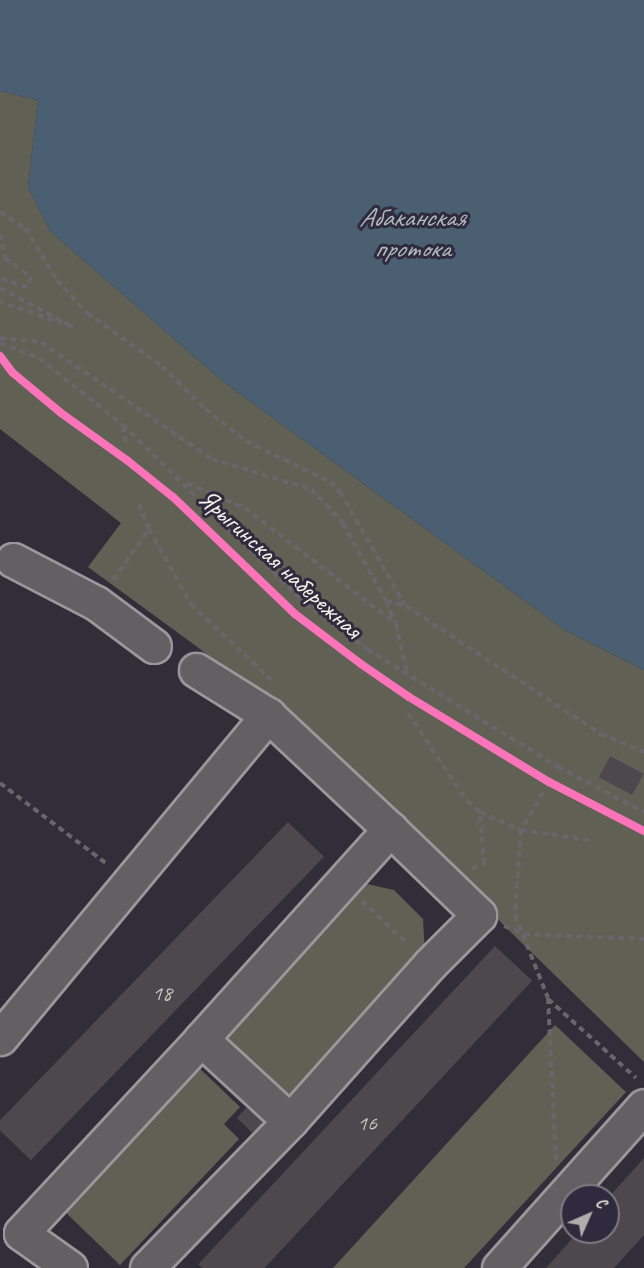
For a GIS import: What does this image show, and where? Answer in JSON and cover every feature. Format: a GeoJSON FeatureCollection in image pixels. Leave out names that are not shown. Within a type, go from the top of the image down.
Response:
{"type":"FeatureCollection","features":[{"type":"Feature","properties":{"kind":"lane"},"geometry":{"type":"LineString","coordinates":[[4,563],[96,603],[154,646]]}},
{"type":"Feature","properties":{"kind":"lane"},"geometry":{"type":"LineString","coordinates":[[147,1268],[290,1122],[430,964],[479,915],[268,715],[196,670]]}},
{"type":"Feature","properties":{"kind":"lane"},"geometry":{"type":"LineString","coordinates":[[0,1038],[268,715]]}},
{"type":"Feature","properties":{"kind":"lane"},"geometry":{"type":"LineString","coordinates":[[70,1268],[21,1233],[201,1039],[390,829]]}},
{"type":"Feature","properties":{"kind":"lane"},"geometry":{"type":"LineString","coordinates":[[201,1039],[290,1122]]}},
{"type":"Feature","properties":{"kind":"lane"},"geometry":{"type":"LineString","coordinates":[[499,1268],[644,1106]]}},
{"type":"Feature","properties":{"kind":"path"},"geometry":{"type":"LineString","coordinates":[[0,212],[25,228],[57,280],[87,313],[162,366],[205,409],[246,441],[330,482],[340,492],[406,606]]}},
{"type":"Feature","properties":{"kind":"path"},"geometry":{"type":"LineString","coordinates":[[0,234],[5,258],[31,278],[27,287],[0,278]]}},
{"type":"Feature","properties":{"kind":"path"},"geometry":{"type":"LineString","coordinates":[[0,288],[73,327],[0,302]]}},
{"type":"Feature","properties":{"kind":"path"},"geometry":{"type":"LineString","coordinates":[[123,425],[126,446]]}},
{"type":"Feature","properties":{"kind":"path"},"geometry":{"type":"LineString","coordinates":[[183,481],[245,508],[396,624]]}},
{"type":"Feature","properties":{"kind":"path"},"geometry":{"type":"LineString","coordinates":[[139,504],[149,529],[191,604],[274,683]]}},
{"type":"Feature","properties":{"kind":"path"},"geometry":{"type":"LineString","coordinates":[[96,603],[149,529]]}},
{"type":"Feature","properties":{"kind":"path"},"geometry":{"type":"LineString","coordinates":[[386,601],[396,624],[407,674]]}},
{"type":"Feature","properties":{"kind":"path"},"geometry":{"type":"LineString","coordinates":[[408,713],[466,801],[480,812],[520,830],[594,841]]}},
{"type":"Feature","properties":{"kind":"path"},"geometry":{"type":"LineString","coordinates":[[0,783],[131,882]]}},
{"type":"Feature","properties":{"kind":"path"},"geometry":{"type":"LineString","coordinates":[[543,792],[520,830],[515,915],[548,998],[559,1203]]}},
{"type":"Feature","properties":{"kind":"path"},"geometry":{"type":"LineString","coordinates":[[480,812],[484,864]]}},
{"type":"Feature","properties":{"kind":"path"},"geometry":{"type":"LineString","coordinates":[[341,882],[430,964]]}},
{"type":"Feature","properties":{"kind":"path"},"geometry":{"type":"LineString","coordinates":[[479,915],[524,934],[644,939]]}},
{"type":"Feature","properties":{"kind":"path"},"geometry":{"type":"LineString","coordinates":[[548,998],[644,1085]]}},
{"type":"Feature","properties":{"kind":"shaded area"},"geometry":{"type":"Polygon","coordinates":[[[0,91],[38,100],[28,187],[50,231],[225,383],[565,630],[644,670],[644,1062],[282,709],[88,567],[121,523],[0,429],[0,91]]]}},
{"type":"Feature","properties":{"kind":"shaded area"},"geometry":{"type":"Polygon","coordinates":[[[358,882],[394,890],[423,919],[425,955],[291,1100],[219,1035],[358,882]]]}},
{"type":"Feature","properties":{"kind":"shaded area"},"geometry":{"type":"Polygon","coordinates":[[[555,1025],[626,1092],[464,1268],[333,1268],[555,1025]]]}},
{"type":"Feature","properties":{"kind":"shaded area"},"geometry":{"type":"Polygon","coordinates":[[[195,1064],[240,1107],[224,1124],[239,1139],[120,1265],[60,1207],[195,1064]]]}},
{"type":"Feature","properties":{"kind":"water","name":"Абаканская протока"},"geometry":{"type":"Polygon","coordinates":[[[0,0],[644,0],[644,670],[565,630],[225,383],[50,231],[28,187],[38,100],[0,91],[0,0]]]}},
{"type":"Feature","properties":{"kind":"building"},"geometry":{"type":"Polygon","coordinates":[[[610,756],[644,774],[632,795],[599,777],[610,756]]]}},
{"type":"Feature","properties":{"kind":"building"},"geometry":{"type":"Polygon","coordinates":[[[288,822],[324,857],[31,1160],[0,1131],[0,1120],[288,822]]]}},
{"type":"Feature","properties":{"kind":"building"},"geometry":{"type":"Polygon","coordinates":[[[495,946],[532,981],[264,1268],[202,1268],[198,1264],[495,946]]]}},
{"type":"Feature","properties":{"kind":"building"},"geometry":{"type":"Polygon","coordinates":[[[247,1107],[263,1122],[253,1133],[237,1118],[247,1107]]]}},
{"type":"Feature","properties":{"kind":"building"},"geometry":{"type":"Polygon","coordinates":[[[644,1158],[644,1235],[614,1268],[546,1268],[567,1244],[620,1244],[620,1185],[644,1158]]]}},
{"type":"Feature","properties":{"kind":"cycle path","name":"Ярыгинская набережная"},"geometry":{"type":"LineString","coordinates":[[0,356],[13,373],[61,413],[128,461],[173,497],[295,614],[361,664],[409,697],[549,782],[644,831]]}}]}
